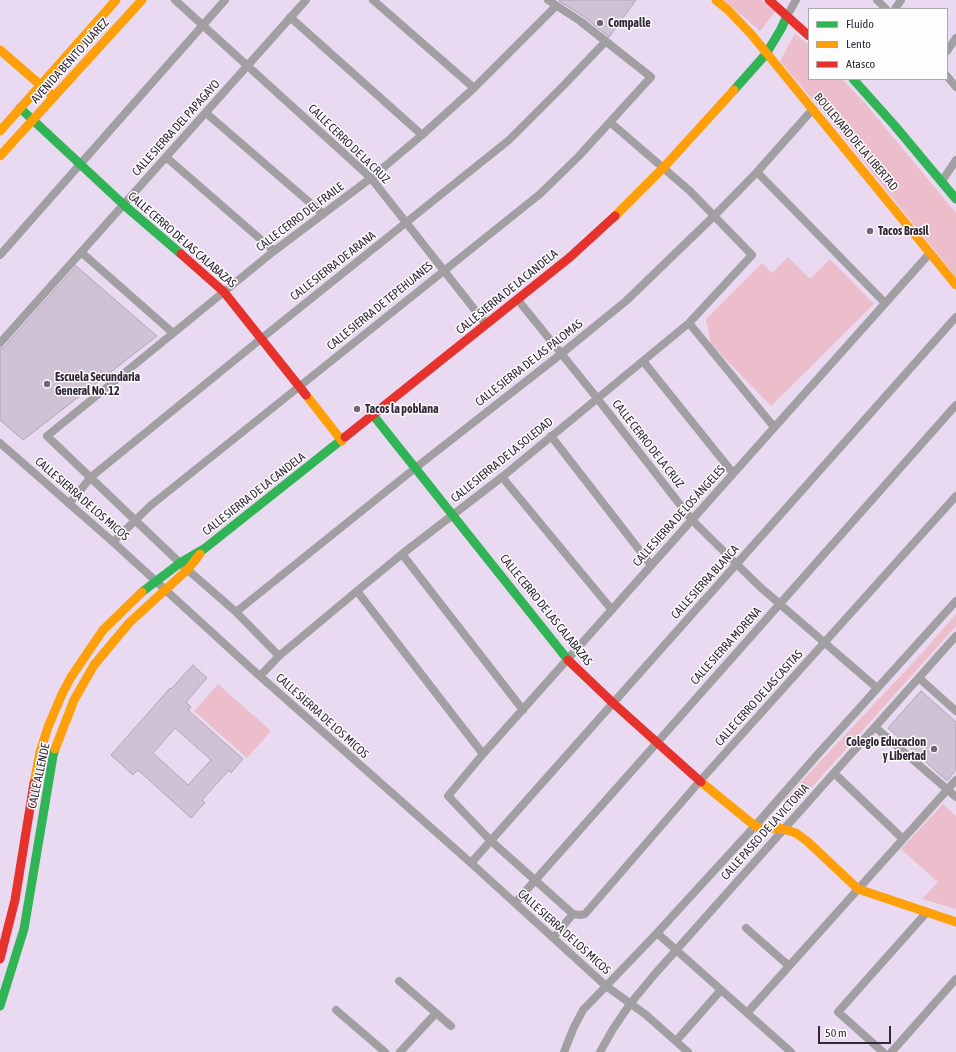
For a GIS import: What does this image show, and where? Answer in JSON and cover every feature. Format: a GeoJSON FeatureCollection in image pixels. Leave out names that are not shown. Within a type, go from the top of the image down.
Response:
{"type":"FeatureCollection","features":[{"type":"Feature","properties":{"kind":"street","name":"AVENIDA BENITO JUÁREZ"},"geometry":{"type":"LineString","coordinates":[[0,131],[116,0]]}},
{"type":"Feature","properties":{"kind":"street","name":"AVENIDA BENITO JUÁREZ"},"geometry":{"type":"LineString","coordinates":[[0,156],[142,0]]}},
{"type":"Feature","properties":{"kind":"street","name":"CALLE CERRO DE LA CRUZ"},"geometry":{"type":"LineString","coordinates":[[175,0],[371,178],[486,324]]}},
{"type":"Feature","properties":{"kind":"street"},"geometry":{"type":"LineString","coordinates":[[0,255],[225,0]]}},
{"type":"Feature","properties":{"kind":"street","name":"CALLE SIERRA DEL PAPAGAYO"},"geometry":{"type":"LineString","coordinates":[[0,343],[306,0]]}},
{"type":"Feature","properties":{"kind":"street"},"geometry":{"type":"LineString","coordinates":[[373,0],[474,88]]}},
{"type":"Feature","properties":{"kind":"street"},"geometry":{"type":"LineString","coordinates":[[548,0],[580,21],[606,41]]}},
{"type":"Feature","properties":{"kind":"street","name":"BOULEVARD DE LA LIBERTAD"},"geometry":{"type":"LineString","coordinates":[[716,0],[739,21],[813,109],[956,285]]}},
{"type":"Feature","properties":{"kind":"street"},"geometry":{"type":"LineString","coordinates":[[769,0],[808,35]]}},
{"type":"Feature","properties":{"kind":"street"},"geometry":{"type":"LineString","coordinates":[[787,16],[796,0]]}},
{"type":"Feature","properties":{"kind":"street"},"geometry":{"type":"LineString","coordinates":[[877,0],[885,8]]}},
{"type":"Feature","properties":{"kind":"street","name":"CALLE CERRO DEL FRAILE"},"geometry":{"type":"LineString","coordinates":[[91,477],[47,436],[173,332],[274,251],[371,178],[422,135],[474,88],[556,6]]}},
{"type":"Feature","properties":{"kind":"street","name":"CALLE SIERRA DE LA CANDELA"},"geometry":{"type":"LineString","coordinates":[[180,563],[204,549],[342,441],[372,415],[518,300],[569,258],[616,216],[718,109],[766,54],[787,16]]}},
{"type":"Feature","properties":{"kind":"street"},"geometry":{"type":"LineString","coordinates":[[290,17],[422,135]]}},
{"type":"Feature","properties":{"kind":"street"},"geometry":{"type":"LineString","coordinates":[[948,50],[956,38]]}},
{"type":"Feature","properties":{"kind":"street","name":"CALLE SIERRA DE TEPEHUANES"},"geometry":{"type":"LineString","coordinates":[[113,542],[150,506],[540,194],[579,156],[611,123],[651,77],[606,41]]}},
{"type":"Feature","properties":{"kind":"street","name":"CALLE SIERRA DE ARANA"},"geometry":{"type":"LineString","coordinates":[[69,504],[91,477],[509,140],[606,41]]}},
{"type":"Feature","properties":{"kind":"street"},"geometry":{"type":"LineString","coordinates":[[0,50],[54,96]]}},
{"type":"Feature","properties":{"kind":"street"},"geometry":{"type":"LineString","coordinates":[[948,77],[956,87]]}},
{"type":"Feature","properties":{"kind":"street"},"geometry":{"type":"LineString","coordinates":[[854,80],[956,199]]}},
{"type":"Feature","properties":{"kind":"street","name":"CALLE CERRO DE LAS CALABAZAS"},"geometry":{"type":"LineString","coordinates":[[20,108],[124,205],[224,292],[262,338],[342,441]]}},
{"type":"Feature","properties":{"kind":"street","name":"CALLE SIERRA DE LAS PALOMAS"},"geometry":{"type":"LineString","coordinates":[[236,612],[626,301],[715,216],[757,172],[813,109]]}},
{"type":"Feature","properties":{"kind":"street"},"geometry":{"type":"LineString","coordinates":[[206,112],[324,214]]}},
{"type":"Feature","properties":{"kind":"street"},"geometry":{"type":"LineString","coordinates":[[611,123],[664,167],[715,216]]}},
{"type":"Feature","properties":{"kind":"street"},"geometry":{"type":"LineString","coordinates":[[166,157],[274,251]]}},
{"type":"Feature","properties":{"kind":"street"},"geometry":{"type":"LineString","coordinates":[[942,181],[956,160]]}},
{"type":"Feature","properties":{"kind":"street"},"geometry":{"type":"LineString","coordinates":[[757,172],[885,303]]}},
{"type":"Feature","properties":{"kind":"street","name":"CALLE SIERRA DE LA SOLEDAD"},"geometry":{"type":"LineString","coordinates":[[260,676],[279,656],[357,591],[402,554],[502,477],[689,323],[752,255],[715,216]]}},
{"type":"Feature","properties":{"kind":"street"},"geometry":{"type":"LineString","coordinates":[[81,252],[173,332]]}},
{"type":"Feature","properties":{"kind":"street","name":"CALLE SIERRA DE LOS ÁNGELES"},"geometry":{"type":"LineString","coordinates":[[490,840],[448,796],[483,754],[930,253]]}},
{"type":"Feature","properties":{"kind":"street","name":"CALLE CERRO DE LA CRUZ"},"geometry":{"type":"LineString","coordinates":[[518,300],[692,520],[736,565],[877,688]]}},
{"type":"Feature","properties":{"kind":"street","name":"CALLE SIERRA BLANCA"},"geometry":{"type":"LineString","coordinates":[[470,863],[956,317]]}},
{"type":"Feature","properties":{"kind":"street"},"geometry":{"type":"LineString","coordinates":[[689,323],[774,427]]}},
{"type":"Feature","properties":{"kind":"street"},"geometry":{"type":"LineString","coordinates":[[643,362],[733,473]]}},
{"type":"Feature","properties":{"kind":"street","name":"CALLE SIERRA MORENA"},"geometry":{"type":"LineString","coordinates":[[515,903],[956,405]]}},
{"type":"Feature","properties":{"kind":"street","name":"CALLE CERRO DE LAS CALABAZAS"},"geometry":{"type":"LineString","coordinates":[[372,415],[568,660],[656,742],[700,781],[755,826]]}},
{"type":"Feature","properties":{"kind":"street"},"geometry":{"type":"LineString","coordinates":[[551,436],[651,565]]}},
{"type":"Feature","properties":{"kind":"street","name":"CALLE SIERRA DE LOS MICOS"},"geometry":{"type":"LineString","coordinates":[[0,443],[113,542],[606,986],[644,1014],[688,1052]]}},
{"type":"Feature","properties":{"kind":"street"},"geometry":{"type":"LineString","coordinates":[[91,477],[180,563],[236,612],[279,656]]}},
{"type":"Feature","properties":{"kind":"street"},"geometry":{"type":"LineString","coordinates":[[502,477],[612,610]]}},
{"type":"Feature","properties":{"kind":"street","name":"CALLE CERRO DE LAS CASITAS"},"geometry":{"type":"LineString","coordinates":[[553,938],[577,915],[585,914],[700,781],[956,496]]}},
{"type":"Feature","properties":{"kind":"street","name":"CALLE SIERRA DE LA CANDELA"},"geometry":{"type":"LineString","coordinates":[[188,570],[204,549]]}},
{"type":"Feature","properties":{"kind":"street"},"geometry":{"type":"LineString","coordinates":[[402,554],[523,710]]}},
{"type":"Feature","properties":{"kind":"street","name":"CALLE ALLENDE"},"geometry":{"type":"LineString","coordinates":[[0,958],[15,900],[31,797],[40,752],[48,727],[62,694],[83,658],[104,630],[118,615],[156,581],[180,563]]}},
{"type":"Feature","properties":{"kind":"street","name":"CALLE ALLENDE"},"geometry":{"type":"LineString","coordinates":[[0,1006],[24,929],[53,756],[74,700],[94,665],[129,623],[188,570]]}},
{"type":"Feature","properties":{"kind":"street"},"geometry":{"type":"LineString","coordinates":[[357,591],[483,754]]}},
{"type":"Feature","properties":{"kind":"street","name":"CALLE PASEO DE LA VICTORIA"},"geometry":{"type":"LineString","coordinates":[[564,1052],[583,1010],[657,933],[755,826],[956,601]]}},
{"type":"Feature","properties":{"kind":"street","name":"CALLE PASEO DE LA VICTORIA"},"geometry":{"type":"LineString","coordinates":[[600,1052],[630,1004],[676,950],[956,636]]}},
{"type":"Feature","properties":{"kind":"street"},"geometry":{"type":"LineString","coordinates":[[83,658],[94,665]]}},
{"type":"Feature","properties":{"kind":"street"},"geometry":{"type":"LineString","coordinates":[[918,678],[956,711]]}},
{"type":"Feature","properties":{"kind":"street"},"geometry":{"type":"LineString","coordinates":[[875,727],[956,797]]}},
{"type":"Feature","properties":{"kind":"street"},"geometry":{"type":"LineString","coordinates":[[834,773],[903,839]]}},
{"type":"Feature","properties":{"kind":"street"},"geometry":{"type":"LineString","coordinates":[[747,1013],[956,780]]}},
{"type":"Feature","properties":{"kind":"street"},"geometry":{"type":"LineString","coordinates":[[755,826],[761,829],[784,829],[796,833],[808,842],[858,889],[956,922]]}},
{"type":"Feature","properties":{"kind":"street"},"geometry":{"type":"LineString","coordinates":[[490,840],[577,915]]}},
{"type":"Feature","properties":{"kind":"street"},"geometry":{"type":"LineString","coordinates":[[883,1052],[838,1012],[927,912]]}},
{"type":"Feature","properties":{"kind":"street"},"geometry":{"type":"LineString","coordinates":[[746,928],[789,966]]}},
{"type":"Feature","properties":{"kind":"street"},"geometry":{"type":"LineString","coordinates":[[657,933],[791,1052]]}},
{"type":"Feature","properties":{"kind":"street"},"geometry":{"type":"LineString","coordinates":[[891,1052],[956,979]]}},
{"type":"Feature","properties":{"kind":"street"},"geometry":{"type":"LineString","coordinates":[[399,981],[451,1026]]}},
{"type":"Feature","properties":{"kind":"street"},"geometry":{"type":"LineString","coordinates":[[676,1041],[721,990]]}},
{"type":"Feature","properties":{"kind":"street"},"geometry":{"type":"LineString","coordinates":[[336,1010],[385,1052]]}},
{"type":"Feature","properties":{"kind":"street"},"geometry":{"type":"LineString","coordinates":[[400,1052],[436,1013]]}},
{"type":"Feature","properties":{"kind":"shaded area"},"geometry":{"type":"Polygon","coordinates":[[[724,0],[761,0],[775,12],[760,31],[724,0]]]}},
{"type":"Feature","properties":{"kind":"shaded area"},"geometry":{"type":"Polygon","coordinates":[[[795,33],[808,44],[808,80],[843,80],[864,102],[956,213],[956,277],[831,121],[780,61],[795,33]]]}},
{"type":"Feature","properties":{"kind":"shaded area"},"geometry":{"type":"Polygon","coordinates":[[[788,257],[810,279],[830,259],[874,304],[771,406],[711,344],[706,319],[762,263],[772,273],[788,257]]]}},
{"type":"Feature","properties":{"kind":"shaded area"},"geometry":{"type":"Polygon","coordinates":[[[956,614],[956,626],[793,808],[783,804],[784,800],[923,652],[956,614]]]}},
{"type":"Feature","properties":{"kind":"shaded area"},"geometry":{"type":"Polygon","coordinates":[[[218,684],[271,731],[247,758],[194,711],[218,684]]]}},
{"type":"Feature","properties":{"kind":"shaded area"},"geometry":{"type":"Polygon","coordinates":[[[943,804],[956,816],[956,909],[922,899],[938,882],[901,849],[943,804]]]}},
{"type":"Feature","properties":{"kind":"building","name":"Compalle"},"geometry":{"type":"Polygon","coordinates":[[[636,0],[609,37],[583,16],[559,1],[636,0]]]}},
{"type":"Feature","properties":{"kind":"building","name":"Escuela Secundaria General No. 12"},"geometry":{"type":"Polygon","coordinates":[[[76,266],[157,336],[23,440],[0,420],[0,349],[4,347],[76,266]]]}},
{"type":"Feature","properties":{"kind":"building"},"geometry":{"type":"Polygon","coordinates":[[[193,665],[207,678],[186,702],[191,707],[188,710],[243,759],[231,773],[229,770],[202,800],[205,803],[191,818],[138,770],[133,775],[111,755],[170,688],[171,689],[193,665]],[[175,728],[153,753],[188,785],[211,760],[175,728]]]}},
{"type":"Feature","properties":{"kind":"building","name":"Colegio Educacion y Libertad"},"geometry":{"type":"Polygon","coordinates":[[[921,691],[956,722],[956,770],[947,781],[888,728],[921,691]]]}},
{"type":"Feature","properties":{"kind":"traffic: fast"},"geometry":{"type":"LineString","coordinates":[[734,90],[766,54],[787,16]]}},
{"type":"Feature","properties":{"kind":"traffic: fast"},"geometry":{"type":"LineString","coordinates":[[854,80],[895,126],[956,199]]}},
{"type":"Feature","properties":{"kind":"traffic: fast"},"geometry":{"type":"LineString","coordinates":[[20,108],[124,205],[181,254]]}},
{"type":"Feature","properties":{"kind":"traffic: fast"},"geometry":{"type":"LineString","coordinates":[[373,415],[568,660]]}},
{"type":"Feature","properties":{"kind":"traffic: fast"},"geometry":{"type":"LineString","coordinates":[[142,592],[180,563],[204,549],[345,437]]}},
{"type":"Feature","properties":{"kind":"traffic: fast"},"geometry":{"type":"LineString","coordinates":[[0,1006],[24,929],[55,749]]}},
{"type":"Feature","properties":{"kind":"traffic: slow"},"geometry":{"type":"LineString","coordinates":[[0,131],[116,0]]}},
{"type":"Feature","properties":{"kind":"traffic: slow"},"geometry":{"type":"LineString","coordinates":[[0,156],[142,0]]}},
{"type":"Feature","properties":{"kind":"traffic: slow"},"geometry":{"type":"LineString","coordinates":[[716,0],[751,34],[956,285]]}},
{"type":"Feature","properties":{"kind":"traffic: slow"},"geometry":{"type":"LineString","coordinates":[[0,50],[53,96]]}},
{"type":"Feature","properties":{"kind":"traffic: slow"},"geometry":{"type":"LineString","coordinates":[[615,216],[664,167],[734,90]]}},
{"type":"Feature","properties":{"kind":"traffic: slow"},"geometry":{"type":"LineString","coordinates":[[306,395],[342,441]]}},
{"type":"Feature","properties":{"kind":"traffic: slow"},"geometry":{"type":"LineString","coordinates":[[55,749],[74,700],[94,665],[129,623],[188,569],[200,554]]}},
{"type":"Feature","properties":{"kind":"traffic: slow"},"geometry":{"type":"LineString","coordinates":[[34,783],[40,752],[48,727],[71,677],[103,630],[142,592]]}},
{"type":"Feature","properties":{"kind":"traffic: slow"},"geometry":{"type":"LineString","coordinates":[[701,782],[755,826],[761,829],[780,828],[796,833],[808,842],[858,889],[956,922]]}},
{"type":"Feature","properties":{"kind":"traffic: jam"},"geometry":{"type":"LineString","coordinates":[[769,0],[808,35]]}},
{"type":"Feature","properties":{"kind":"traffic: jam"},"geometry":{"type":"LineString","coordinates":[[345,437],[569,258],[615,216]]}},
{"type":"Feature","properties":{"kind":"traffic: jam"},"geometry":{"type":"LineString","coordinates":[[181,254],[224,292],[306,395]]}},
{"type":"Feature","properties":{"kind":"traffic: jam"},"geometry":{"type":"LineString","coordinates":[[568,660],[613,703],[701,782]]}},
{"type":"Feature","properties":{"kind":"traffic: jam"},"geometry":{"type":"LineString","coordinates":[[0,959],[15,900],[34,783]]}},
{"type":"Feature","properties":{"kind":"place","name":"Compalle"},"geometry":{"type":"Point","coordinates":[600,23]}},
{"type":"Feature","properties":{"kind":"place","name":"Tacos Brasil"},"geometry":{"type":"Point","coordinates":[870,231]}},
{"type":"Feature","properties":{"kind":"place","name":"Escuela Secundaria General No. 12"},"geometry":{"type":"Point","coordinates":[47,384]}},
{"type":"Feature","properties":{"kind":"place","name":"Tacos la poblana"},"geometry":{"type":"Point","coordinates":[357,409]}},
{"type":"Feature","properties":{"kind":"place","name":"Colegio Educacion y Libertad"},"geometry":{"type":"Point","coordinates":[934,749]}}]}
